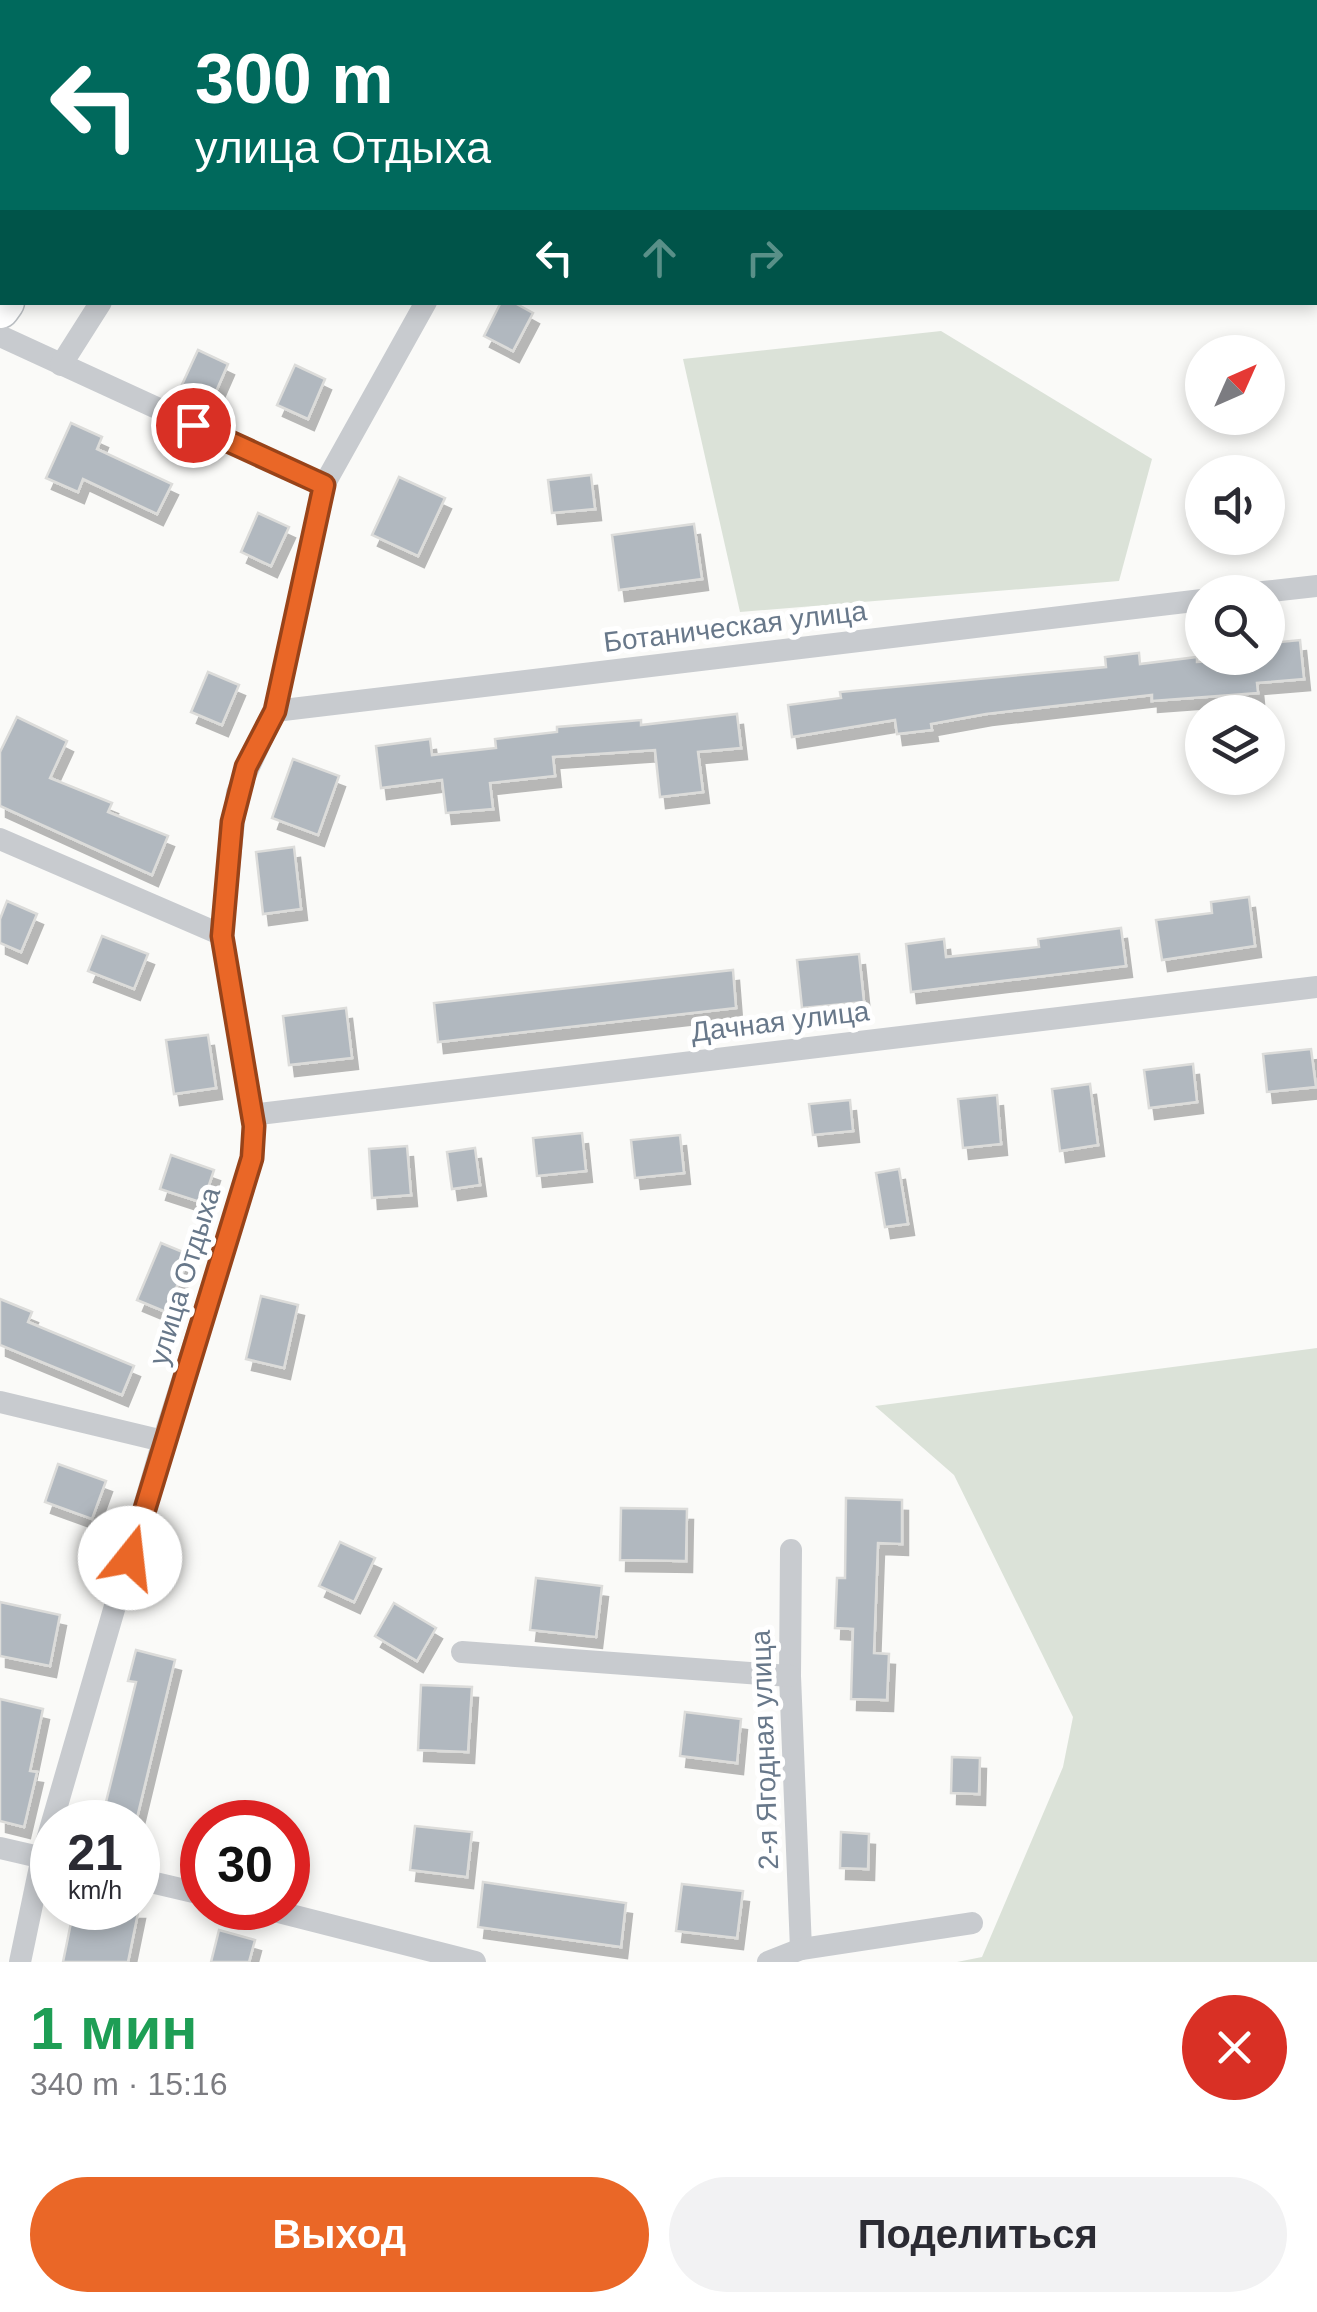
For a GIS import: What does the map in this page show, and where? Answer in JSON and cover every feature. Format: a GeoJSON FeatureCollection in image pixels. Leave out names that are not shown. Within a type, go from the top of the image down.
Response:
{"type":"FeatureCollection","features":[{"type":"Feature","properties":{"kind":"street"},"geometry":{"type":"LineString","coordinates":[[62,365],[99,305]]}},
{"type":"Feature","properties":{"kind":"street","name":"улица Отдыха"},"geometry":{"type":"LineString","coordinates":[[64,1800],[164,1441],[252,1158],[251,1115],[222,936],[237,793],[275,711],[324,485],[424,305]]}},
{"type":"Feature","properties":{"kind":"street"},"geometry":{"type":"LineString","coordinates":[[0,336],[324,485]]}},
{"type":"Feature","properties":{"kind":"street"},"geometry":{"type":"LineString","coordinates":[[1285,590],[1317,586]]}},
{"type":"Feature","properties":{"kind":"street","name":"Ботаническая улица"},"geometry":{"type":"LineString","coordinates":[[275,711],[1185,602]]}},
{"type":"Feature","properties":{"kind":"street"},"geometry":{"type":"LineString","coordinates":[[0,839],[222,936]]}},
{"type":"Feature","properties":{"kind":"street","name":"Дачная улица"},"geometry":{"type":"LineString","coordinates":[[251,1115],[1317,988]]}},
{"type":"Feature","properties":{"kind":"street"},"geometry":{"type":"LineString","coordinates":[[0,1402],[164,1441]]}},
{"type":"Feature","properties":{"kind":"street","name":"2-я Ягодная улица"},"geometry":{"type":"LineString","coordinates":[[791,1550],[790,1676],[801,1949]]}},
{"type":"Feature","properties":{"kind":"street"},"geometry":{"type":"LineString","coordinates":[[462,1652],[790,1676]]}},
{"type":"Feature","properties":{"kind":"street"},"geometry":{"type":"LineString","coordinates":[[0,1848],[30,1855]]}},
{"type":"Feature","properties":{"kind":"street"},"geometry":{"type":"LineString","coordinates":[[310,1920],[475,1962]]}},
{"type":"Feature","properties":{"kind":"street"},"geometry":{"type":"LineString","coordinates":[[768,1962],[801,1949],[972,1923]]}},
{"type":"Feature","properties":{"kind":"street","name":"улица Отдыха"},"geometry":{"type":"LineString","coordinates":[[20,1962],[30,1924]]}},
{"type":"Feature","properties":{"kind":"shaded area"},"geometry":{"type":"Polygon","coordinates":[[[941,331],[1152,459],[1119,581],[740,612],[683,359],[941,331]]]}},
{"type":"Feature","properties":{"kind":"shaded area"},"geometry":{"type":"Polygon","coordinates":[[[1317,1348],[1317,1962],[957,1962],[982,1957],[1063,1767],[1073,1717],[954,1475],[875,1406],[1317,1348]]]}},
{"type":"Feature","properties":{"kind":"building"},"geometry":{"type":"Polygon","coordinates":[[[500,305],[518,305],[533,313],[513,351],[484,336],[500,305]]]}},
{"type":"Feature","properties":{"kind":"building"},"geometry":{"type":"Polygon","coordinates":[[[198,350],[228,364],[211,403],[180,389],[198,350]]]}},
{"type":"Feature","properties":{"kind":"building"},"geometry":{"type":"Polygon","coordinates":[[[295,365],[325,379],[308,419],[277,405],[295,365]]]}},
{"type":"Feature","properties":{"kind":"building"},"geometry":{"type":"Polygon","coordinates":[[[71,423],[102,437],[97,449],[172,484],[157,514],[83,479],[78,492],[46,478],[71,423]]]}},
{"type":"Feature","properties":{"kind":"building"},"geometry":{"type":"Polygon","coordinates":[[[591,475],[595,509],[552,513],[548,480],[591,475]]]}},
{"type":"Feature","properties":{"kind":"building"},"geometry":{"type":"Polygon","coordinates":[[[399,477],[445,498],[418,556],[372,535],[399,477]]]}},
{"type":"Feature","properties":{"kind":"building"},"geometry":{"type":"Polygon","coordinates":[[[258,513],[289,527],[271,566],[241,552],[258,513]]]}},
{"type":"Feature","properties":{"kind":"building"},"geometry":{"type":"Polygon","coordinates":[[[694,524],[702,579],[619,590],[612,535],[694,524]]]}},
{"type":"Feature","properties":{"kind":"building"},"geometry":{"type":"Polygon","coordinates":[[[1300,640],[1304,679],[1257,683],[1258,693],[1185,695],[1185,699],[1152,701],[1152,695],[986,714],[931,724],[932,730],[897,734],[895,720],[792,737],[788,705],[841,698],[840,692],[1106,667],[1105,657],[1139,653],[1140,664],[1185,658],[1185,675],[1285,675],[1285,642],[1300,640]]]}},
{"type":"Feature","properties":{"kind":"building"},"geometry":{"type":"Polygon","coordinates":[[[208,672],[239,685],[222,725],[191,712],[208,672]]]}},
{"type":"Feature","properties":{"kind":"building"},"geometry":{"type":"Polygon","coordinates":[[[737,714],[741,748],[698,752],[703,792],[660,797],[655,750],[553,757],[555,776],[490,783],[493,809],[446,813],[442,780],[381,788],[376,746],[430,739],[432,755],[496,748],[495,739],[557,732],[557,727],[641,720],[641,725],[737,714]]]}},
{"type":"Feature","properties":{"kind":"building"},"geometry":{"type":"Polygon","coordinates":[[[17,717],[67,741],[50,778],[112,803],[108,812],[168,836],[152,875],[0,806],[0,752],[17,717]]]}},
{"type":"Feature","properties":{"kind":"building"},"geometry":{"type":"Polygon","coordinates":[[[293,759],[339,776],[318,835],[272,818],[293,759]]]}},
{"type":"Feature","properties":{"kind":"building"},"geometry":{"type":"Polygon","coordinates":[[[294,847],[301,909],[263,914],[256,852],[294,847]]]}},
{"type":"Feature","properties":{"kind":"building"},"geometry":{"type":"Polygon","coordinates":[[[1249,897],[1255,946],[1162,960],[1156,920],[1212,913],[1211,902],[1249,897]]]}},
{"type":"Feature","properties":{"kind":"building"},"geometry":{"type":"Polygon","coordinates":[[[7,901],[37,914],[21,952],[0,943],[0,919],[7,901]]]}},
{"type":"Feature","properties":{"kind":"building"},"geometry":{"type":"Polygon","coordinates":[[[1121,928],[1126,966],[911,992],[906,944],[944,939],[946,957],[1039,947],[1038,939],[1121,928]]]}},
{"type":"Feature","properties":{"kind":"building"},"geometry":{"type":"Polygon","coordinates":[[[102,936],[148,954],[134,989],[88,971],[102,936]]]}},
{"type":"Feature","properties":{"kind":"building"},"geometry":{"type":"Polygon","coordinates":[[[859,954],[864,1002],[802,1008],[797,960],[859,954]]]}},
{"type":"Feature","properties":{"kind":"building"},"geometry":{"type":"Polygon","coordinates":[[[733,970],[736,1008],[438,1042],[434,1003],[733,970]]]}},
{"type":"Feature","properties":{"kind":"building"},"geometry":{"type":"Polygon","coordinates":[[[346,1008],[352,1058],[289,1065],[283,1016],[346,1008]]]}},
{"type":"Feature","properties":{"kind":"building"},"geometry":{"type":"Polygon","coordinates":[[[208,1035],[216,1088],[174,1094],[166,1040],[208,1035]]]}},
{"type":"Feature","properties":{"kind":"building"},"geometry":{"type":"Polygon","coordinates":[[[1311,1049],[1316,1087],[1267,1092],[1263,1054],[1311,1049]]]}},
{"type":"Feature","properties":{"kind":"building"},"geometry":{"type":"Polygon","coordinates":[[[1193,1064],[1197,1102],[1149,1108],[1144,1070],[1193,1064]]]}},
{"type":"Feature","properties":{"kind":"building"},"geometry":{"type":"Polygon","coordinates":[[[1090,1084],[1098,1145],[1060,1151],[1052,1089],[1090,1084]]]}},
{"type":"Feature","properties":{"kind":"building"},"geometry":{"type":"Polygon","coordinates":[[[997,1095],[1001,1144],[963,1148],[958,1099],[997,1095]]]}},
{"type":"Feature","properties":{"kind":"building"},"geometry":{"type":"Polygon","coordinates":[[[850,1100],[853,1131],[813,1135],[809,1104],[850,1100]]]}},
{"type":"Feature","properties":{"kind":"building"},"geometry":{"type":"Polygon","coordinates":[[[582,1133],[586,1171],[537,1176],[533,1138],[582,1133]]]}},
{"type":"Feature","properties":{"kind":"building"},"geometry":{"type":"Polygon","coordinates":[[[680,1135],[684,1173],[635,1178],[631,1140],[680,1135]]]}},
{"type":"Feature","properties":{"kind":"building"},"geometry":{"type":"Polygon","coordinates":[[[407,1146],[411,1195],[372,1198],[369,1149],[407,1146]]]}},
{"type":"Feature","properties":{"kind":"building"},"geometry":{"type":"Polygon","coordinates":[[[475,1148],[480,1185],[452,1189],[447,1152],[475,1148]]]}},
{"type":"Feature","properties":{"kind":"building"},"geometry":{"type":"Polygon","coordinates":[[[171,1155],[214,1170],[203,1203],[160,1189],[171,1155]]]}},
{"type":"Feature","properties":{"kind":"building"},"geometry":{"type":"Polygon","coordinates":[[[899,1169],[908,1224],[885,1227],[876,1173],[899,1169]]]}},
{"type":"Feature","properties":{"kind":"building"},"geometry":{"type":"Polygon","coordinates":[[[161,1243],[190,1255],[166,1312],[137,1300],[161,1243]]]}},
{"type":"Feature","properties":{"kind":"building"},"geometry":{"type":"Polygon","coordinates":[[[261,1296],[298,1305],[284,1368],[246,1359],[261,1296]]]}},
{"type":"Feature","properties":{"kind":"building"},"geometry":{"type":"Polygon","coordinates":[[[0,1299],[32,1312],[28,1322],[134,1366],[122,1395],[0,1345],[0,1299]]]}},
{"type":"Feature","properties":{"kind":"building"},"geometry":{"type":"Polygon","coordinates":[[[58,1464],[106,1481],[92,1519],[45,1502],[58,1464]]]}},
{"type":"Feature","properties":{"kind":"building"},"geometry":{"type":"Polygon","coordinates":[[[846,1498],[902,1500],[902,1544],[878,1543],[874,1653],[889,1654],[887,1700],[851,1699],[853,1629],[835,1628],[837,1578],[845,1578],[846,1498]]]}},
{"type":"Feature","properties":{"kind":"building"},"geometry":{"type":"Polygon","coordinates":[[[621,1508],[687,1509],[686,1561],[620,1560],[621,1508]]]}},
{"type":"Feature","properties":{"kind":"building"},"geometry":{"type":"Polygon","coordinates":[[[340,1542],[375,1558],[354,1602],[319,1586],[340,1542]]]}},
{"type":"Feature","properties":{"kind":"building"},"geometry":{"type":"Polygon","coordinates":[[[536,1578],[602,1586],[596,1637],[530,1630],[536,1578]]]}},
{"type":"Feature","properties":{"kind":"building"},"geometry":{"type":"Polygon","coordinates":[[[0,1602],[60,1615],[50,1666],[0,1656],[0,1602]]]}},
{"type":"Feature","properties":{"kind":"building"},"geometry":{"type":"Polygon","coordinates":[[[394,1603],[436,1628],[417,1661],[375,1636],[394,1603]]]}},
{"type":"Feature","properties":{"kind":"building"},"geometry":{"type":"Polygon","coordinates":[[[136,1650],[175,1660],[141,1800],[106,1800],[136,1682],[128,1681],[136,1650]]]}},
{"type":"Feature","properties":{"kind":"building"},"geometry":{"type":"Polygon","coordinates":[[[421,1685],[472,1687],[468,1752],[418,1750],[421,1685]]]}},
{"type":"Feature","properties":{"kind":"building"},"geometry":{"type":"Polygon","coordinates":[[[0,1699],[43,1709],[30,1771],[37,1772],[24,1827],[0,1821],[0,1699]]]}},
{"type":"Feature","properties":{"kind":"building"},"geometry":{"type":"Polygon","coordinates":[[[685,1712],[741,1719],[737,1763],[680,1756],[685,1712]]]}},
{"type":"Feature","properties":{"kind":"building"},"geometry":{"type":"Polygon","coordinates":[[[952,1757],[980,1758],[979,1794],[951,1793],[952,1757]]]}},
{"type":"Feature","properties":{"kind":"building"},"geometry":{"type":"Polygon","coordinates":[[[415,1826],[472,1832],[467,1877],[410,1870],[415,1826]]]}},
{"type":"Feature","properties":{"kind":"building"},"geometry":{"type":"Polygon","coordinates":[[[841,1832],[869,1834],[868,1869],[840,1868],[841,1832]]]}},
{"type":"Feature","properties":{"kind":"building"},"geometry":{"type":"Polygon","coordinates":[[[483,1882],[626,1903],[621,1947],[478,1927],[483,1882]]]}},
{"type":"Feature","properties":{"kind":"building"},"geometry":{"type":"Polygon","coordinates":[[[682,1884],[743,1891],[737,1938],[676,1931],[682,1884]]]}},
{"type":"Feature","properties":{"kind":"building"},"geometry":{"type":"Polygon","coordinates":[[[70,1930],[135,1930],[128,1962],[63,1962],[70,1930]]]}},
{"type":"Feature","properties":{"kind":"building"},"geometry":{"type":"Polygon","coordinates":[[[219,1930],[255,1940],[249,1962],[211,1962],[219,1930]]]}},
{"type":"Feature","properties":{"kind":"route"},"geometry":{"type":"LineString","coordinates":[[130,1558],[252,1158],[254,1126],[222,936],[232,822],[246,767],[275,711],[324,485],[193,425]]}}]}
